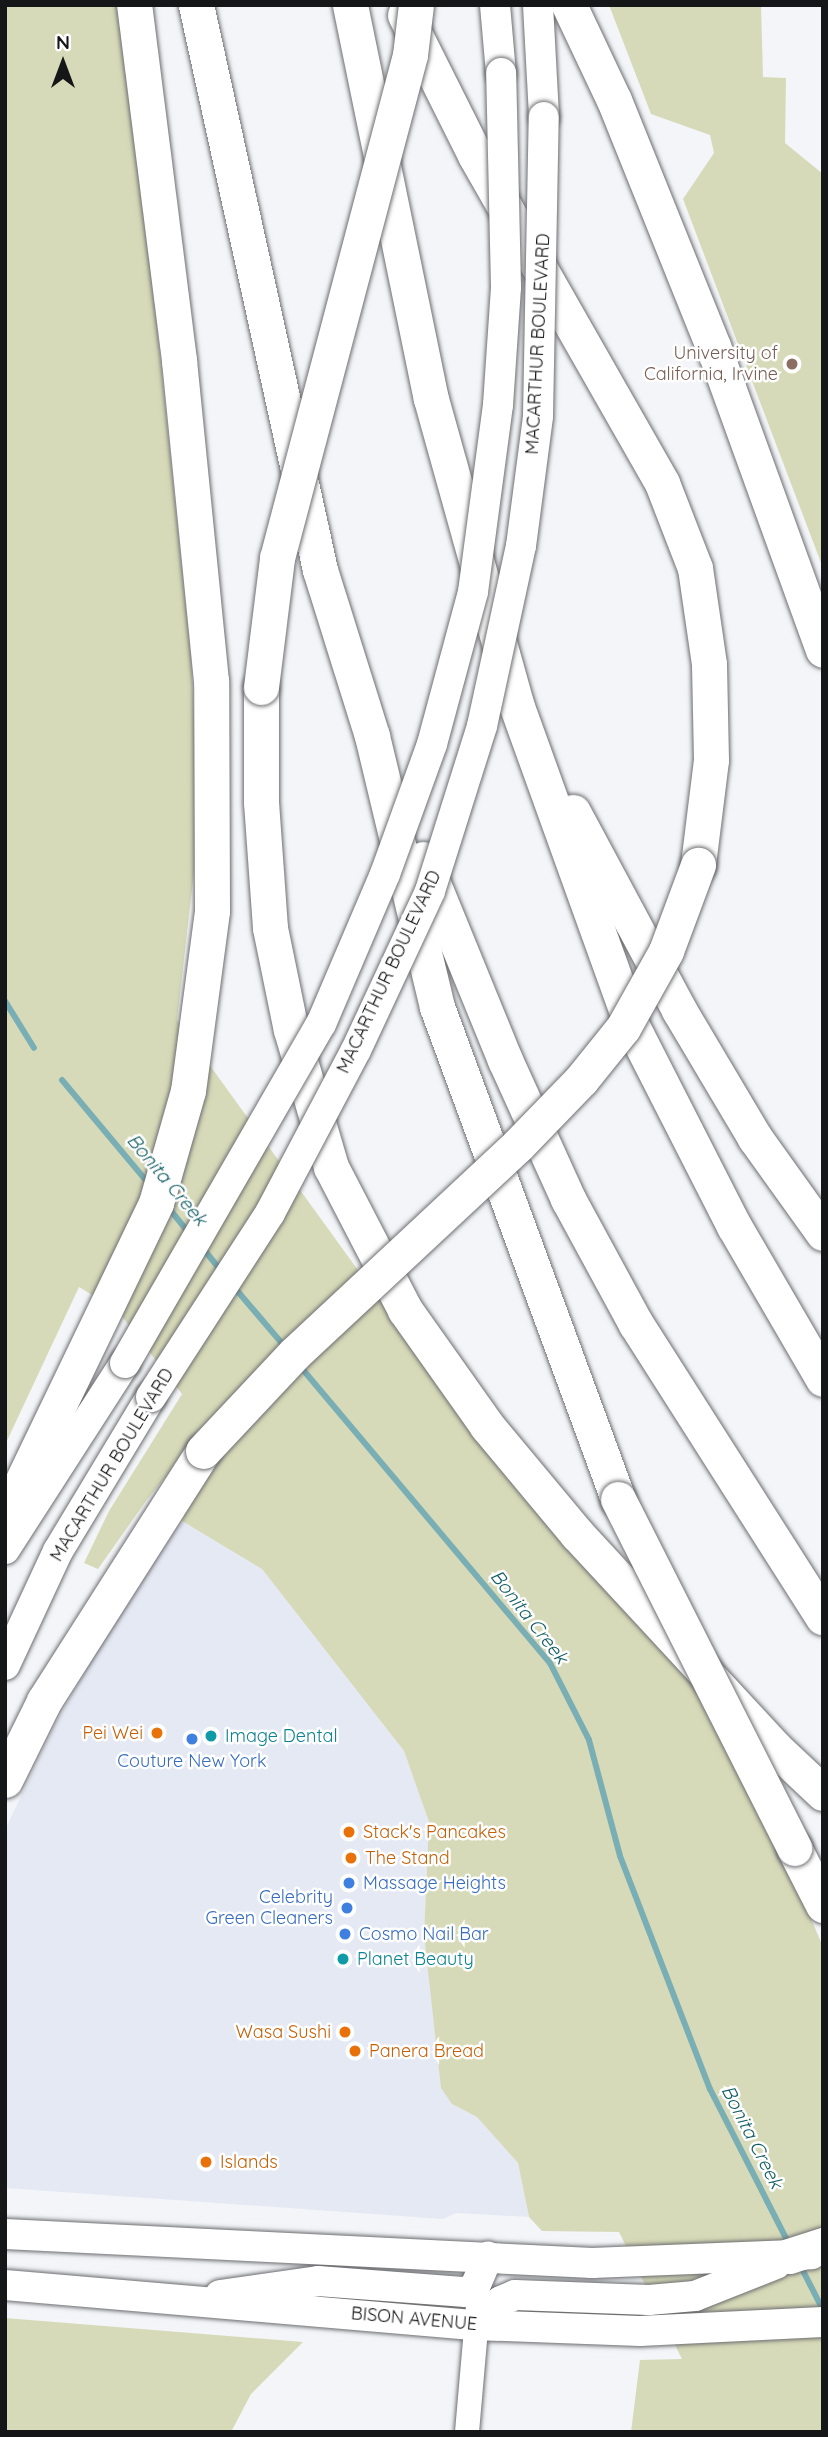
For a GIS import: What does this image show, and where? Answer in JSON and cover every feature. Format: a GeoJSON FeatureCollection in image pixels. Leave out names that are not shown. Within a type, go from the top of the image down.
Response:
{"type":"FeatureCollection","features":[{"type":"Feature","properties":{"kind":"highway"},"geometry":{"type":"LineString","coordinates":[[5,1517],[93,1327],[156,1203],[188,1091],[205,979],[215,835],[211,681],[179,360],[134,5]]}},
{"type":"Feature","properties":{"kind":"highway"},"geometry":{"type":"LineString","coordinates":[[196,5],[320,570],[372,736],[437,1007],[618,1499],[823,1905]]}},
{"type":"Feature","properties":{"kind":"highway"},"geometry":{"type":"LineString","coordinates":[[350,5],[432,399],[516,704],[631,1024],[734,1226],[823,1379]]}},
{"type":"Feature","properties":{"kind":"highway"},"geometry":{"type":"LineString","coordinates":[[5,1780],[44,1701],[203,1451],[294,1354],[518,1145],[581,1080],[623,1028],[666,951],[698,865],[711,760],[709,664],[695,568],[662,483],[475,155],[400,5]]}},
{"type":"Feature","properties":{"kind":"highway"},"geometry":{"type":"LineString","coordinates":[[416,5],[410,55],[277,558],[261,687],[261,802],[270,928],[290,1030],[331,1167],[404,1310],[487,1426],[577,1534],[775,1748],[823,1793]]}},
{"type":"Feature","properties":{"kind":"highway"},"geometry":{"type":"LineString","coordinates":[[569,5],[614,100],[713,346],[823,650]]}},
{"type":"Feature","properties":{"kind":"highway"},"geometry":{"type":"LineString","coordinates":[[516,704],[679,1010],[755,1138],[823,1233]]}},
{"type":"Feature","properties":{"kind":"highway"},"geometry":{"type":"LineString","coordinates":[[372,736],[505,1060],[568,1199],[636,1324],[823,1617]]}},
{"type":"Feature","properties":{"kind":"highway"},"geometry":{"type":"LineString","coordinates":[[806,2254],[823,2245]]}},
{"type":"Feature","properties":{"kind":"main road","name":"MACARTHUR BOULEVARD"},"geometry":{"type":"LineString","coordinates":[[5,1549],[125,1363],[321,1024],[385,874],[432,744],[474,592],[498,405],[506,287],[501,73],[495,5]]}},
{"type":"Feature","properties":{"kind":"main road","name":"MACARTHUR BOULEVARD"},"geometry":{"type":"LineString","coordinates":[[5,1665],[58,1551],[151,1397],[270,1213],[356,1050],[430,891],[482,726],[521,546],[538,416],[544,117],[538,5]]}},
{"type":"Feature","properties":{"kind":"main road"},"geometry":{"type":"LineString","coordinates":[[5,2234],[157,2245],[592,2263],[806,2254]]}},
{"type":"Feature","properties":{"kind":"main road"},"geometry":{"type":"LineString","coordinates":[[475,2325],[501,2301],[515,2295],[625,2300],[695,2296],[806,2254]]}},
{"type":"Feature","properties":{"kind":"main road"},"geometry":{"type":"LineString","coordinates":[[188,2303],[270,2285],[318,2281],[466,2292],[475,2287],[488,2258]]}},
{"type":"Feature","properties":{"kind":"main road","name":"BISON AVENUE"},"geometry":{"type":"LineString","coordinates":[[5,2286],[475,2325],[640,2331],[823,2322]]}},
{"type":"Feature","properties":{"kind":"main road"},"geometry":{"type":"LineString","coordinates":[[5,2301],[61,2304],[118,2297]]}},
{"type":"Feature","properties":{"kind":"street"},"geometry":{"type":"LineString","coordinates":[[467,2432],[475,2325],[488,2258]]}},
{"type":"Feature","properties":{"kind":"shaded area"},"geometry":{"type":"Polygon","coordinates":[[[182,1521],[262,1569],[404,1751],[429,1822],[424,1935],[452,2104],[477,2117],[518,2163],[529,2217],[456,2213],[443,2219],[5,2188],[5,1830],[56,1723],[108,1631],[182,1521]]]}},
{"type":"Feature","properties":{"kind":"green space"},"geometry":{"type":"Polygon","coordinates":[[[5,5],[124,5],[191,657],[197,787],[194,872],[177,1020],[520,1494],[702,1696],[781,1847],[823,1947],[823,2432],[631,2432],[640,2360],[682,2359],[619,2232],[542,2231],[529,2217],[518,2163],[477,2117],[452,2104],[441,2088],[424,1935],[429,1822],[404,1751],[262,1569],[182,1521],[192,1494],[236,1441],[211,1421],[146,1501],[98,1569],[84,1563],[109,1511],[182,1394],[117,1310],[79,1287],[5,1445],[5,5]]]}},
{"type":"Feature","properties":{"kind":"green space","name":"University of California, Irvine"},"geometry":{"type":"Polygon","coordinates":[[[609,5],[761,5],[763,77],[786,78],[785,143],[823,174],[823,568],[683,199],[714,153],[710,135],[651,114],[609,5]]]}},
{"type":"Feature","properties":{"kind":"green space"},"geometry":{"type":"Polygon","coordinates":[[[5,2318],[303,2342],[251,2394],[231,2432],[5,2432],[5,2318]]]}},
{"type":"Feature","properties":{"kind":"waterway","name":"Bonita Creek"},"geometry":{"type":"LineString","coordinates":[[5,1001],[34,1048]]}},
{"type":"Feature","properties":{"kind":"waterway","name":"Bonita Creek"},"geometry":{"type":"LineString","coordinates":[[62,1080],[149,1184]]}},
{"type":"Feature","properties":{"kind":"waterway","name":"Bonita Creek"},"geometry":{"type":"LineString","coordinates":[[167,1206],[189,1233]]}},
{"type":"Feature","properties":{"kind":"waterway","name":"Bonita Creek"},"geometry":{"type":"LineString","coordinates":[[201,1246],[223,1273]]}},
{"type":"Feature","properties":{"kind":"waterway","name":"Bonita Creek"},"geometry":{"type":"LineString","coordinates":[[234,1287],[286,1348]]}},
{"type":"Feature","properties":{"kind":"waterway","name":"Bonita Creek"},"geometry":{"type":"LineString","coordinates":[[299,1365],[550,1663],[589,1740],[620,1856],[710,2089],[790,2246]]}},
{"type":"Feature","properties":{"kind":"waterway","name":"Bonita Creek"},"geometry":{"type":"LineString","coordinates":[[800,2265],[823,2310]]}},
{"type":"Feature","properties":{"kind":"place","name":"University of California, Irvine"},"geometry":{"type":"Point","coordinates":[792,364]}},
{"type":"Feature","properties":{"kind":"place","name":"Pei Wei"},"geometry":{"type":"Point","coordinates":[157,1733]}},
{"type":"Feature","properties":{"kind":"place","name":"Image Dental"},"geometry":{"type":"Point","coordinates":[211,1736]}},
{"type":"Feature","properties":{"kind":"place","name":"Couture New York"},"geometry":{"type":"Point","coordinates":[192,1739]}},
{"type":"Feature","properties":{"kind":"place","name":"Stack's Pancakes"},"geometry":{"type":"Point","coordinates":[349,1832]}},
{"type":"Feature","properties":{"kind":"place","name":"The Stand"},"geometry":{"type":"Point","coordinates":[351,1858]}},
{"type":"Feature","properties":{"kind":"place","name":"Massage Heights"},"geometry":{"type":"Point","coordinates":[349,1883]}},
{"type":"Feature","properties":{"kind":"place","name":"Celebrity Green Cleaners"},"geometry":{"type":"Point","coordinates":[347,1908]}},
{"type":"Feature","properties":{"kind":"place","name":"Cosmo Nail Bar"},"geometry":{"type":"Point","coordinates":[345,1934]}},
{"type":"Feature","properties":{"kind":"place","name":"Planet Beauty"},"geometry":{"type":"Point","coordinates":[343,1959]}},
{"type":"Feature","properties":{"kind":"place","name":"Wasa Sushi"},"geometry":{"type":"Point","coordinates":[345,2032]}},
{"type":"Feature","properties":{"kind":"place","name":"Panera Bread"},"geometry":{"type":"Point","coordinates":[355,2051]}},
{"type":"Feature","properties":{"kind":"place","name":"Islands"},"geometry":{"type":"Point","coordinates":[206,2162]}}]}
